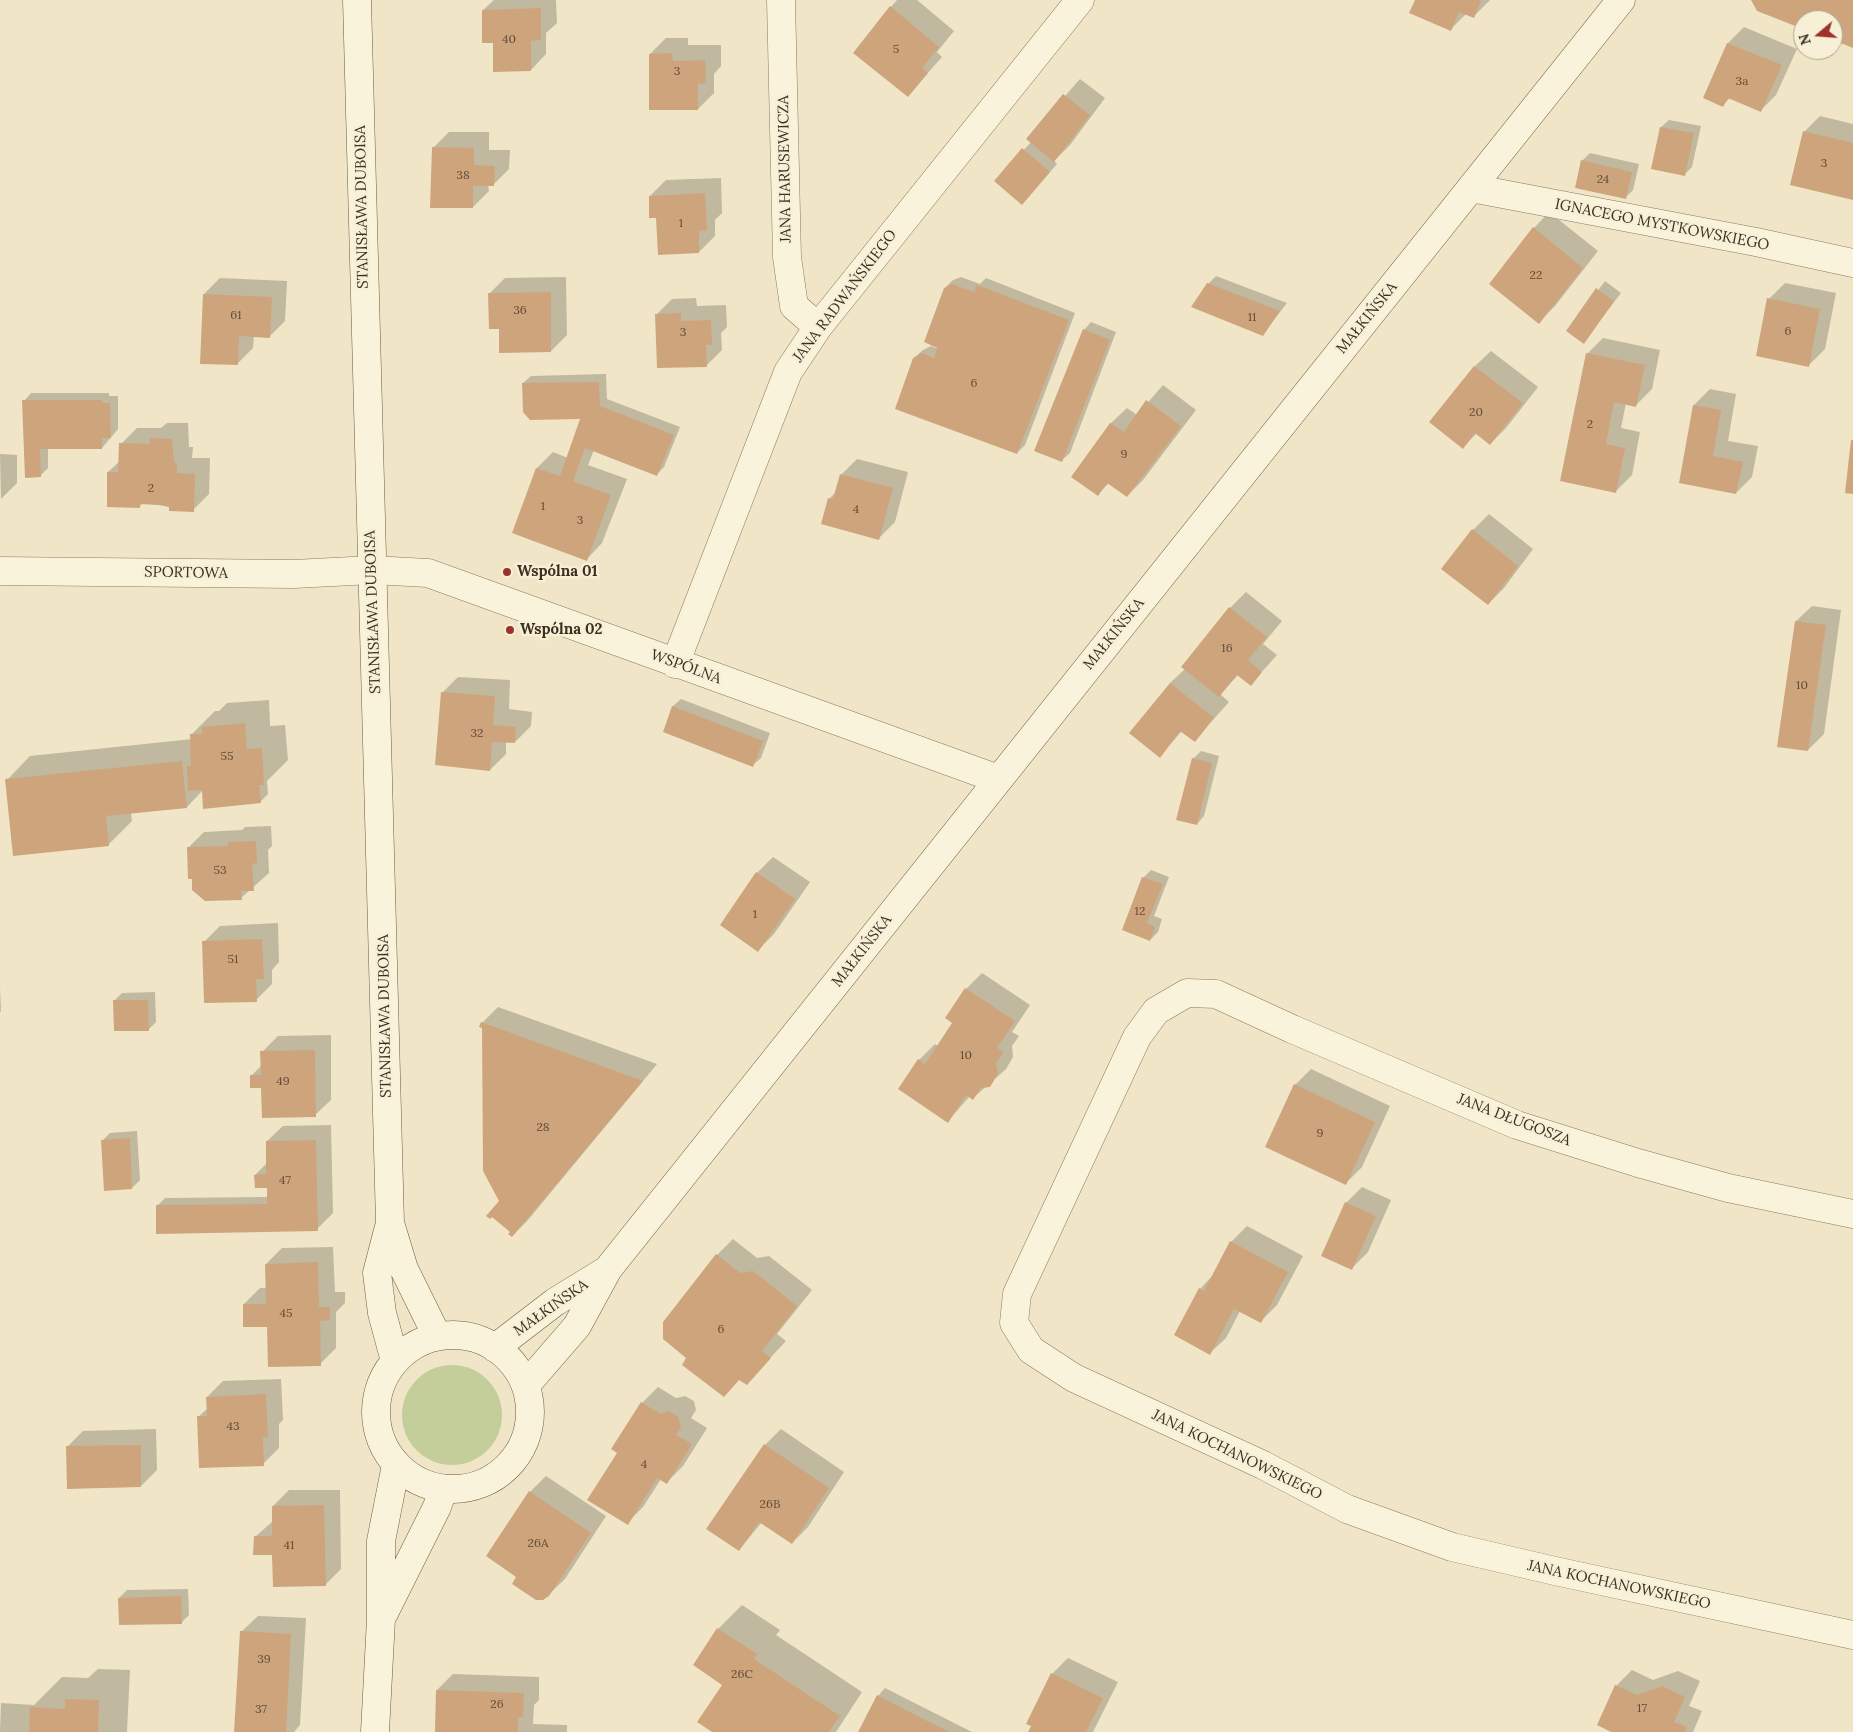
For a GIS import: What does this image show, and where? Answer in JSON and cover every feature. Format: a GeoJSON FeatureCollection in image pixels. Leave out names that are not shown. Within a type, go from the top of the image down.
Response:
{"type":"FeatureCollection","features":[{"type":"Feature","properties":{"kind":"street","name":"STANISŁAWA DUBOISA"},"geometry":{"type":"LineString","coordinates":[[357,0],[390,1223],[404,1269],[437,1336]]}},
{"type":"Feature","properties":{"kind":"street","name":"JANA HARUSEWICZA"},"geometry":{"type":"LineString","coordinates":[[781,0],[786,257],[794,306],[818,327]]}},
{"type":"Feature","properties":{"kind":"street","name":"JANA RADWAŃSKIEGO"},"geometry":{"type":"LineString","coordinates":[[675,664],[788,372],[818,327],[1080,0]]}},
{"type":"Feature","properties":{"kind":"street","name":"MAŁKIŃSKA"},"geometry":{"type":"LineString","coordinates":[[526,1385],[577,1326],[608,1269],[1621,0]]}},
{"type":"Feature","properties":{"kind":"street","name":"IGNACEGO MYSTKOWSKIEGO"},"geometry":{"type":"LineString","coordinates":[[1471,188],[1756,242],[1853,264]]}},
{"type":"Feature","properties":{"kind":"street","name":"SPORTOWA"},"geometry":{"type":"LineString","coordinates":[[0,571],[294,574],[372,570]]}},
{"type":"Feature","properties":{"kind":"street","name":"WSPÓLNA"},"geometry":{"type":"LineString","coordinates":[[372,570],[428,573],[675,664],[998,779]]}},
{"type":"Feature","properties":{"kind":"street","name":"JANA DŁUGOSZA"},"geometry":{"type":"LineString","coordinates":[[1187,993],[1216,994],[1292,1029],[1517,1125],[1638,1163],[1728,1188],[1853,1214]]}},
{"type":"Feature","properties":{"kind":"street","name":"JANA KOCHANOWSKIEGO"},"geometry":{"type":"LineString","coordinates":[[1187,993],[1156,1010],[1137,1038],[1017,1294],[1014,1323],[1031,1350],[1074,1378],[1263,1464],[1347,1509],[1452,1547],[1554,1572],[1853,1635]]}},
{"type":"Feature","properties":{"kind":"street","name":"STANISŁAWA DUBOISA"},"geometry":{"type":"LineString","coordinates":[[390,1223],[377,1273],[382,1313],[395,1361]]}},
{"type":"Feature","properties":{"kind":"street","name":"MAŁKIŃSKA"},"geometry":{"type":"LineString","coordinates":[[496,1348],[555,1302],[608,1269]]}},
{"type":"Feature","properties":{"kind":"street"},"geometry":{"type":"LineString","coordinates":[[457,1335],[477,1339],[496,1348],[514,1364],[526,1385],[530,1417],[522,1447],[502,1472],[475,1487],[443,1490],[417,1481],[396,1465],[381,1441],[375,1413],[380,1385],[395,1361],[414,1346],[437,1336],[457,1335]]}},
{"type":"Feature","properties":{"kind":"street"},"geometry":{"type":"LineString","coordinates":[[375,1732],[381,1619],[381,1541],[396,1465]]}},
{"type":"Feature","properties":{"kind":"street"},"geometry":{"type":"LineString","coordinates":[[381,1619],[437,1507],[443,1490]]}},
{"type":"Feature","properties":{"kind":"green space"},"geometry":{"type":"Polygon","coordinates":[[[452,1365],[471,1368],[488,1379],[499,1396],[502,1415],[499,1434],[488,1451],[471,1462],[452,1465],[433,1462],[416,1451],[405,1434],[402,1415],[405,1396],[416,1379],[433,1368],[452,1365]]]}},
{"type":"Feature","properties":{"kind":"building"},"geometry":{"type":"Polygon","coordinates":[[[1415,0],[1481,1],[1474,18],[1459,12],[1451,31],[1409,13],[1415,0]]]}},
{"type":"Feature","properties":{"kind":"building"},"geometry":{"type":"Polygon","coordinates":[[[1751,0],[1853,0],[1853,48],[1843,44],[1843,10],[1793,10],[1793,25],[1757,11],[1751,0]]]}},
{"type":"Feature","properties":{"kind":"building"},"geometry":{"type":"Polygon","coordinates":[[[890,6],[939,47],[922,68],[928,73],[908,97],[853,53],[890,6]]]}},
{"type":"Feature","properties":{"kind":"building"},"geometry":{"type":"Polygon","coordinates":[[[541,8],[541,40],[531,41],[531,71],[493,72],[493,43],[482,43],[482,10],[541,8]]]}},
{"type":"Feature","properties":{"kind":"building"},"geometry":{"type":"Polygon","coordinates":[[[1727,43],[1782,65],[1761,112],[1728,98],[1723,107],[1703,98],[1727,43]]]}},
{"type":"Feature","properties":{"kind":"building"},"geometry":{"type":"Polygon","coordinates":[[[672,53],[673,61],[705,60],[706,83],[698,84],[698,110],[649,110],[649,54],[672,53]]]}},
{"type":"Feature","properties":{"kind":"building"},"geometry":{"type":"Polygon","coordinates":[[[1063,94],[1090,115],[1054,162],[1026,139],[1063,94]]]}},
{"type":"Feature","properties":{"kind":"building"},"geometry":{"type":"Polygon","coordinates":[[[1660,127],[1694,133],[1685,176],[1651,169],[1660,127]]]}},
{"type":"Feature","properties":{"kind":"building"},"geometry":{"type":"Polygon","coordinates":[[[1803,131],[1853,143],[1853,200],[1790,185],[1803,131]]]}},
{"type":"Feature","properties":{"kind":"building"},"geometry":{"type":"Polygon","coordinates":[[[432,147],[474,148],[474,165],[495,166],[494,186],[473,186],[473,208],[430,208],[432,147]]]}},
{"type":"Feature","properties":{"kind":"building"},"geometry":{"type":"Polygon","coordinates":[[[1022,148],[1050,172],[1022,205],[994,181],[1022,148]]]}},
{"type":"Feature","properties":{"kind":"building"},"geometry":{"type":"Polygon","coordinates":[[[1581,160],[1632,172],[1626,199],[1575,188],[1581,160]]]}},
{"type":"Feature","properties":{"kind":"building"},"geometry":{"type":"Polygon","coordinates":[[[705,193],[707,230],[699,231],[699,253],[658,255],[656,218],[649,218],[649,196],[705,193]]]}},
{"type":"Feature","properties":{"kind":"building"},"geometry":{"type":"Polygon","coordinates":[[[1533,227],[1583,268],[1539,324],[1489,284],[1533,227]]]}},
{"type":"Feature","properties":{"kind":"building"},"geometry":{"type":"Polygon","coordinates":[[[1207,283],[1280,311],[1263,336],[1191,307],[1207,283]]]}},
{"type":"Feature","properties":{"kind":"building"},"geometry":{"type":"Polygon","coordinates":[[[952,284],[974,292],[977,285],[1069,320],[1017,454],[895,409],[913,358],[922,353],[934,358],[937,348],[924,342],[944,288],[952,284]]]}},
{"type":"Feature","properties":{"kind":"building"},"geometry":{"type":"Polygon","coordinates":[[[1596,288],[1614,301],[1584,344],[1566,331],[1596,288]]]}},
{"type":"Feature","properties":{"kind":"building"},"geometry":{"type":"Polygon","coordinates":[[[551,292],[551,352],[499,353],[499,329],[489,329],[488,293],[551,292]]]}},
{"type":"Feature","properties":{"kind":"building"},"geometry":{"type":"Polygon","coordinates":[[[203,294],[272,297],[270,338],[239,336],[238,365],[200,364],[203,294]]]}},
{"type":"Feature","properties":{"kind":"building"},"geometry":{"type":"Polygon","coordinates":[[[1767,298],[1820,309],[1809,367],[1756,356],[1767,298]]]}},
{"type":"Feature","properties":{"kind":"building"},"geometry":{"type":"Polygon","coordinates":[[[681,313],[681,321],[711,320],[712,345],[706,345],[707,367],[657,368],[655,314],[681,313]]]}},
{"type":"Feature","properties":{"kind":"building"},"geometry":{"type":"Polygon","coordinates":[[[1083,329],[1110,340],[1062,462],[1034,451],[1083,329]]]}},
{"type":"Feature","properties":{"kind":"building"},"geometry":{"type":"Polygon","coordinates":[[[1586,353],[1645,365],[1636,407],[1614,402],[1606,444],[1625,448],[1616,493],[1560,481],[1586,353]]]}},
{"type":"Feature","properties":{"kind":"building"},"geometry":{"type":"Polygon","coordinates":[[[1474,366],[1523,403],[1490,445],[1475,433],[1463,449],[1429,422],[1474,366]]]}},
{"type":"Feature","properties":{"kind":"building"},"geometry":{"type":"Polygon","coordinates":[[[599,382],[600,406],[674,435],[657,476],[585,448],[573,481],[611,495],[587,561],[512,533],[536,468],[560,476],[580,419],[530,420],[523,412],[522,383],[599,382]]]}},
{"type":"Feature","properties":{"kind":"building"},"geometry":{"type":"Polygon","coordinates":[[[22,400],[102,400],[102,403],[110,403],[111,438],[102,438],[102,449],[40,449],[41,477],[25,478],[22,400]]]}},
{"type":"Feature","properties":{"kind":"building"},"geometry":{"type":"Polygon","coordinates":[[[1146,400],[1181,426],[1127,497],[1107,483],[1098,496],[1071,477],[1110,423],[1124,432],[1146,400]]]}},
{"type":"Feature","properties":{"kind":"building"},"geometry":{"type":"Polygon","coordinates":[[[1693,405],[1721,410],[1713,456],[1743,462],[1736,494],[1679,483],[1693,405]]]}},
{"type":"Feature","properties":{"kind":"building"},"geometry":{"type":"Polygon","coordinates":[[[150,438],[172,439],[177,473],[195,474],[194,512],[169,511],[169,507],[161,505],[140,504],[140,508],[107,507],[107,472],[118,472],[119,443],[150,444],[150,438]]]}},
{"type":"Feature","properties":{"kind":"building"},"geometry":{"type":"Polygon","coordinates":[[[1851,440],[1853,440],[1853,494],[1845,493],[1851,440]]]}},
{"type":"Feature","properties":{"kind":"building"},"geometry":{"type":"Polygon","coordinates":[[[840,474],[893,488],[879,540],[821,524],[828,498],[833,499],[840,474]]]}},
{"type":"Feature","properties":{"kind":"building"},"geometry":{"type":"Polygon","coordinates":[[[1472,529],[1518,566],[1488,605],[1441,569],[1472,529]]]}},
{"type":"Feature","properties":{"kind":"building"},"geometry":{"type":"Polygon","coordinates":[[[1229,607],[1267,637],[1248,660],[1262,672],[1251,686],[1237,675],[1219,697],[1181,667],[1229,607]]]}},
{"type":"Feature","properties":{"kind":"building"},"geometry":{"type":"Polygon","coordinates":[[[1795,621],[1826,625],[1808,751],[1777,747],[1795,621]]]}},
{"type":"Feature","properties":{"kind":"building"},"geometry":{"type":"Polygon","coordinates":[[[1170,683],[1214,718],[1195,742],[1180,731],[1160,758],[1129,733],[1170,683]]]}},
{"type":"Feature","properties":{"kind":"building"},"geometry":{"type":"Polygon","coordinates":[[[441,692],[495,696],[493,725],[516,727],[515,743],[492,742],[490,771],[435,765],[441,692]]]}},
{"type":"Feature","properties":{"kind":"building"},"geometry":{"type":"Polygon","coordinates":[[[672,706],[763,741],[753,767],[663,732],[672,706]]]}},
{"type":"Feature","properties":{"kind":"building"},"geometry":{"type":"Polygon","coordinates":[[[245,723],[247,749],[262,748],[264,785],[259,785],[261,803],[203,809],[202,790],[188,791],[187,766],[191,766],[190,734],[202,734],[202,727],[245,723]]]}},
{"type":"Feature","properties":{"kind":"building"},"geometry":{"type":"Polygon","coordinates":[[[1192,758],[1212,763],[1197,825],[1176,820],[1192,758]]]}},
{"type":"Feature","properties":{"kind":"building"},"geometry":{"type":"Polygon","coordinates":[[[182,761],[187,808],[106,816],[109,846],[13,856],[5,779],[182,761]]]}},
{"type":"Feature","properties":{"kind":"building"},"geometry":{"type":"Polygon","coordinates":[[[256,841],[257,863],[252,864],[254,891],[241,891],[242,900],[205,901],[192,890],[192,879],[188,879],[187,847],[228,846],[228,842],[256,841]]]}},
{"type":"Feature","properties":{"kind":"building"},"geometry":{"type":"Polygon","coordinates":[[[756,872],[795,899],[758,952],[720,925],[756,872]]]}},
{"type":"Feature","properties":{"kind":"building"},"geometry":{"type":"Polygon","coordinates":[[[1142,877],[1163,884],[1147,923],[1155,927],[1150,941],[1122,930],[1142,877]]]}},
{"type":"Feature","properties":{"kind":"building"},"geometry":{"type":"Polygon","coordinates":[[[262,939],[264,979],[256,979],[257,1002],[204,1003],[202,941],[262,939]]]}},
{"type":"Feature","properties":{"kind":"building"},"geometry":{"type":"Polygon","coordinates":[[[965,988],[1015,1021],[997,1048],[1004,1052],[996,1063],[998,1074],[990,1087],[981,1088],[973,1100],[966,1095],[948,1123],[898,1089],[918,1059],[925,1064],[952,1023],[945,1018],[965,988]]]}},
{"type":"Feature","properties":{"kind":"building"},"geometry":{"type":"Polygon","coordinates":[[[113,1000],[148,1000],[149,1031],[114,1031],[113,1000]]]}},
{"type":"Feature","properties":{"kind":"building"},"geometry":{"type":"Polygon","coordinates":[[[481,1022],[643,1081],[512,1237],[508,1234],[510,1232],[492,1217],[490,1219],[486,1216],[499,1201],[483,1171],[482,1028],[479,1027],[481,1022]]]}},
{"type":"Feature","properties":{"kind":"building"},"geometry":{"type":"Polygon","coordinates":[[[315,1050],[316,1117],[262,1118],[261,1088],[250,1088],[250,1075],[261,1075],[260,1051],[315,1050]]]}},
{"type":"Feature","properties":{"kind":"building"},"geometry":{"type":"Polygon","coordinates":[[[1294,1084],[1375,1122],[1346,1185],[1265,1147],[1294,1084]]]}},
{"type":"Feature","properties":{"kind":"building"},"geometry":{"type":"Polygon","coordinates":[[[130,1138],[132,1189],[104,1191],[101,1140],[130,1138]]]}},
{"type":"Feature","properties":{"kind":"building"},"geometry":{"type":"Polygon","coordinates":[[[316,1140],[318,1231],[156,1234],[156,1205],[267,1204],[267,1188],[255,1188],[254,1175],[266,1174],[266,1141],[316,1140]]]}},
{"type":"Feature","properties":{"kind":"building"},"geometry":{"type":"Polygon","coordinates":[[[1345,1202],[1376,1216],[1352,1270],[1321,1256],[1345,1202]]]}},
{"type":"Feature","properties":{"kind":"building"},"geometry":{"type":"Polygon","coordinates":[[[1230,1241],[1288,1272],[1261,1323],[1234,1309],[1210,1355],[1174,1335],[1199,1288],[1204,1291],[1230,1241]]]}},
{"type":"Feature","properties":{"kind":"building"},"geometry":{"type":"Polygon","coordinates":[[[716,1254],[740,1273],[753,1271],[797,1306],[762,1351],[771,1358],[747,1385],[739,1380],[724,1397],[682,1365],[686,1358],[663,1339],[663,1322],[716,1254]]]}},
{"type":"Feature","properties":{"kind":"building"},"geometry":{"type":"Polygon","coordinates":[[[318,1262],[319,1307],[330,1307],[330,1320],[320,1321],[321,1366],[268,1367],[267,1327],[243,1327],[243,1304],[266,1304],[265,1264],[318,1262]]]}},
{"type":"Feature","properties":{"kind":"building"},"geometry":{"type":"Polygon","coordinates":[[[266,1394],[268,1437],[263,1437],[264,1466],[199,1468],[197,1416],[207,1416],[206,1397],[266,1394]]]}},
{"type":"Feature","properties":{"kind":"building"},"geometry":{"type":"Polygon","coordinates":[[[641,1402],[660,1414],[669,1411],[678,1417],[681,1427],[676,1435],[692,1444],[667,1484],[657,1478],[628,1525],[587,1500],[617,1453],[611,1449],[641,1402]]]}},
{"type":"Feature","properties":{"kind":"building"},"geometry":{"type":"Polygon","coordinates":[[[764,1444],[829,1488],[792,1544],[759,1522],[739,1551],[706,1529],[764,1444]]]}},
{"type":"Feature","properties":{"kind":"building"},"geometry":{"type":"Polygon","coordinates":[[[141,1445],[141,1487],[67,1489],[66,1446],[141,1445]]]}},
{"type":"Feature","properties":{"kind":"building"},"geometry":{"type":"Polygon","coordinates":[[[529,1491],[591,1533],[549,1596],[543,1600],[536,1600],[512,1584],[516,1577],[486,1556],[529,1491]]]}},
{"type":"Feature","properties":{"kind":"building"},"geometry":{"type":"Polygon","coordinates":[[[324,1505],[326,1586],[273,1587],[272,1555],[253,1555],[254,1536],[272,1536],[272,1506],[324,1505]]]}},
{"type":"Feature","properties":{"kind":"building"},"geometry":{"type":"Polygon","coordinates":[[[181,1596],[182,1624],[119,1625],[118,1598],[181,1596]]]}},
{"type":"Feature","properties":{"kind":"building"},"geometry":{"type":"Polygon","coordinates":[[[717,1628],[757,1654],[754,1659],[840,1716],[829,1732],[712,1732],[697,1722],[722,1685],[693,1665],[717,1628]]]}},
{"type":"Feature","properties":{"kind":"building"},"geometry":{"type":"Polygon","coordinates":[[[240,1631],[291,1634],[286,1732],[234,1732],[240,1631]]]}},
{"type":"Feature","properties":{"kind":"building"},"geometry":{"type":"Polygon","coordinates":[[[1051,1673],[1103,1698],[1086,1732],[1028,1732],[1031,1726],[1026,1724],[1051,1673]]]}},
{"type":"Feature","properties":{"kind":"building"},"geometry":{"type":"Polygon","coordinates":[[[1615,1685],[1637,1695],[1662,1686],[1685,1697],[1674,1722],[1687,1727],[1685,1732],[1611,1732],[1597,1725],[1615,1685]]]}},
{"type":"Feature","properties":{"kind":"building"},"geometry":{"type":"Polygon","coordinates":[[[436,1690],[524,1693],[523,1717],[518,1717],[518,1732],[435,1732],[436,1690]]]}},
{"type":"Feature","properties":{"kind":"building"},"geometry":{"type":"Polygon","coordinates":[[[877,1695],[923,1719],[950,1732],[858,1732],[877,1695]]]}},
{"type":"Feature","properties":{"kind":"building"},"geometry":{"type":"Polygon","coordinates":[[[65,1699],[99,1700],[98,1732],[29,1732],[30,1707],[65,1709],[65,1699]]]}},
{"type":"Feature","properties":{"kind":"place","name":"Wspólna 01"},"geometry":{"type":"Point","coordinates":[507,572]}},
{"type":"Feature","properties":{"kind":"place","name":"Wspólna 02"},"geometry":{"type":"Point","coordinates":[510,630]}}]}
